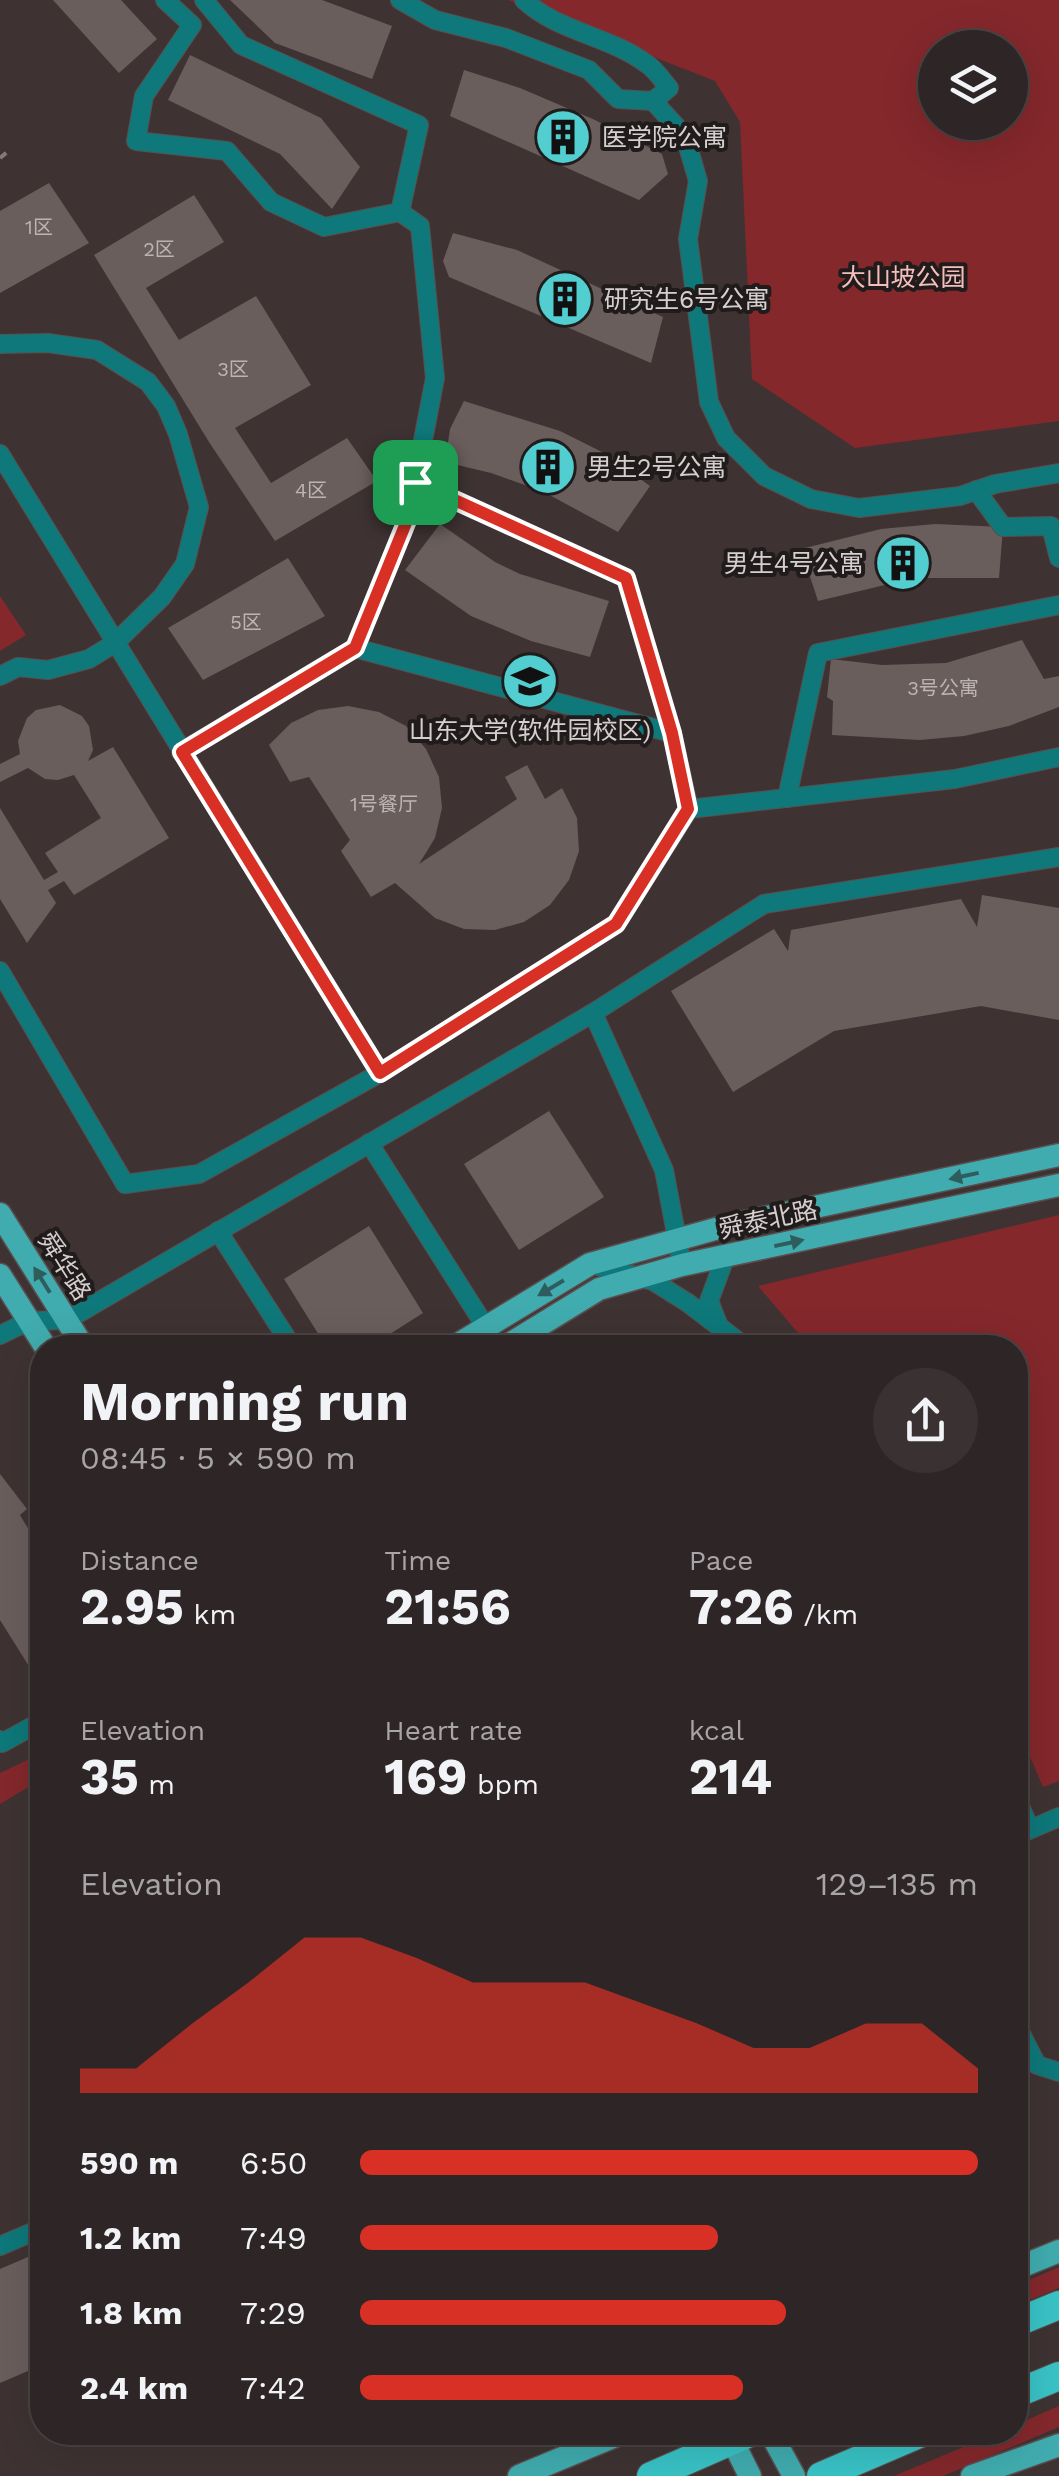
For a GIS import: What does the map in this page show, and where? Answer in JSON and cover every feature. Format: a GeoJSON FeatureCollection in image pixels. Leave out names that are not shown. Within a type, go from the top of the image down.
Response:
{"type":"FeatureCollection","features":[{"type":"Feature","properties":{"kind":"highway"},"geometry":{"type":"LineString","coordinates":[[1028,2318],[1059,2305]]}},
{"type":"Feature","properties":{"kind":"highway"},"geometry":{"type":"LineString","coordinates":[[1028,2389],[1059,2376]]}},
{"type":"Feature","properties":{"kind":"highway"},"geometry":{"type":"LineString","coordinates":[[651,2476],[718,2445]]}},
{"type":"Feature","properties":{"kind":"highway"},"geometry":{"type":"LineString","coordinates":[[820,2476],[893,2445]]}},
{"type":"Feature","properties":{"kind":"main road"},"geometry":{"type":"LineString","coordinates":[[473,1335],[590,1264],[726,1226],[1059,1155]]}},
{"type":"Feature","properties":{"kind":"main road","name":"舜泰北路"},"geometry":{"type":"LineString","coordinates":[[523,1335],[599,1290],[682,1265],[1059,1185]]}},
{"type":"Feature","properties":{"kind":"main road","name":"舜华路"},"geometry":{"type":"LineString","coordinates":[[0,1214],[76,1335]]}},
{"type":"Feature","properties":{"kind":"main road"},"geometry":{"type":"LineString","coordinates":[[0,1276],[38,1335]]}},
{"type":"Feature","properties":{"kind":"main road"},"geometry":{"type":"LineString","coordinates":[[1028,2264],[1059,2251]]}},
{"type":"Feature","properties":{"kind":"main road"},"geometry":{"type":"LineString","coordinates":[[519,2476],[593,2445]]}},
{"type":"Feature","properties":{"kind":"main road"},"geometry":{"type":"LineString","coordinates":[[740,2445],[750,2476]]}},
{"type":"Feature","properties":{"kind":"main road"},"geometry":{"type":"LineString","coordinates":[[777,2445],[794,2476]]}},
{"type":"Feature","properties":{"kind":"main road"},"geometry":{"type":"LineString","coordinates":[[972,2476],[1059,2445]]}},
{"type":"Feature","properties":{"kind":"street"},"geometry":{"type":"LineString","coordinates":[[165,0],[192,25],[144,96],[136,142],[227,151],[271,202],[324,227],[400,212],[420,226],[435,378],[408,518],[355,648],[182,752]]}},
{"type":"Feature","properties":{"kind":"street"},"geometry":{"type":"LineString","coordinates":[[204,0],[242,45],[419,125],[400,212]]}},
{"type":"Feature","properties":{"kind":"street"},"geometry":{"type":"LineString","coordinates":[[400,0],[435,20],[506,38],[589,70],[618,99],[653,102],[685,136],[698,181],[688,239],[709,402],[726,438],[764,476],[811,499],[872,507],[960,496],[1059,472]]}},
{"type":"Feature","properties":{"kind":"street"},"geometry":{"type":"LineString","coordinates":[[524,0],[550,18],[650,66],[669,88],[653,102]]}},
{"type":"Feature","properties":{"kind":"street"},"geometry":{"type":"LineString","coordinates":[[0,344],[48,342],[97,350],[148,382],[166,406],[178,434],[199,507],[185,564],[162,597],[115,643],[88,659],[48,670],[18,667],[0,676]]}},
{"type":"Feature","properties":{"kind":"street"},"geometry":{"type":"LineString","coordinates":[[0,454],[380,1073]]}},
{"type":"Feature","properties":{"kind":"street"},"geometry":{"type":"LineString","coordinates":[[0,971],[124,1184],[199,1174],[380,1073],[616,924],[688,809],[672,733],[626,578],[415,482]]}},
{"type":"Feature","properties":{"kind":"street"},"geometry":{"type":"LineString","coordinates":[[976,490],[1002,527],[1051,526],[1059,558]]}},
{"type":"Feature","properties":{"kind":"street"},"geometry":{"type":"LineString","coordinates":[[787,798],[818,653],[1059,605]]}},
{"type":"Feature","properties":{"kind":"street"},"geometry":{"type":"LineString","coordinates":[[355,648],[672,733]]}},
{"type":"Feature","properties":{"kind":"street"},"geometry":{"type":"LineString","coordinates":[[688,809],[955,779],[1059,757]]}},
{"type":"Feature","properties":{"kind":"street"},"geometry":{"type":"LineString","coordinates":[[0,1335],[29,1321],[67,1320],[593,1013],[764,904],[1059,857]]}},
{"type":"Feature","properties":{"kind":"street"},"geometry":{"type":"LineString","coordinates":[[593,1013],[664,1170],[682,1265]]}},
{"type":"Feature","properties":{"kind":"street"},"geometry":{"type":"LineString","coordinates":[[369,1143],[492,1335]]}},
{"type":"Feature","properties":{"kind":"street"},"geometry":{"type":"LineString","coordinates":[[218,1231],[285,1335]]}},
{"type":"Feature","properties":{"kind":"street"},"geometry":{"type":"LineString","coordinates":[[718,1324],[709,1301],[724,1258],[730,1255]]}},
{"type":"Feature","properties":{"kind":"street"},"geometry":{"type":"LineString","coordinates":[[590,1264],[654,1282],[731,1335]]}},
{"type":"Feature","properties":{"kind":"street"},"geometry":{"type":"LineString","coordinates":[[0,1740],[2,1743],[30,1728]]}},
{"type":"Feature","properties":{"kind":"street"},"geometry":{"type":"LineString","coordinates":[[1028,1831],[1059,1816]]}},
{"type":"Feature","properties":{"kind":"street"},"geometry":{"type":"LineString","coordinates":[[1028,2047],[1037,2065],[1059,2072]]}},
{"type":"Feature","properties":{"kind":"street"},"geometry":{"type":"LineString","coordinates":[[0,2246],[30,2233]]}},
{"type":"Feature","properties":{"kind":"path"},"geometry":{"type":"LineString","coordinates":[[0,158],[12,148]]}},
{"type":"Feature","properties":{"kind":"green space","name":"大山坡公园"},"geometry":{"type":"Polygon","coordinates":[[[508,0],[1059,0],[1059,421],[855,448],[752,379],[740,122],[715,81],[508,0]]]}},
{"type":"Feature","properties":{"kind":"green space"},"geometry":{"type":"Polygon","coordinates":[[[0,596],[26,635],[0,651],[0,596]]]}},
{"type":"Feature","properties":{"kind":"green space"},"geometry":{"type":"Polygon","coordinates":[[[1059,1215],[1059,1781],[1043,1787],[1028,1752],[1028,1335],[800,1335],[758,1286],[1059,1215]]]}},
{"type":"Feature","properties":{"kind":"green space"},"geometry":{"type":"Polygon","coordinates":[[[30,1759],[30,1786],[0,1804],[0,1773],[30,1759]]]}},
{"type":"Feature","properties":{"kind":"green space"},"geometry":{"type":"Polygon","coordinates":[[[1059,2267],[1059,2288],[1028,2301],[1028,2280],[1059,2267]]]}},
{"type":"Feature","properties":{"kind":"green space"},"geometry":{"type":"Polygon","coordinates":[[[1059,2406],[1059,2427],[1028,2440],[1028,2419],[1059,2406]]]}},
{"type":"Feature","properties":{"kind":"green space"},"geometry":{"type":"Polygon","coordinates":[[[968,2445],[1016,2445],[943,2476],[894,2476],[968,2445]]]}},
{"type":"Feature","properties":{"kind":"building"},"geometry":{"type":"Polygon","coordinates":[[[53,0],[121,0],[157,39],[119,73],[53,0]]]}},
{"type":"Feature","properties":{"kind":"building"},"geometry":{"type":"Polygon","coordinates":[[[230,0],[322,0],[392,26],[372,79],[275,43],[230,0]]]}},
{"type":"Feature","properties":{"kind":"building"},"geometry":{"type":"Polygon","coordinates":[[[190,55],[321,118],[360,167],[332,209],[280,154],[168,100],[190,55]]]}},
{"type":"Feature","properties":{"kind":"building","name":"医学院公寓"},"geometry":{"type":"Polygon","coordinates":[[[464,70],[520,88],[662,154],[668,174],[639,200],[450,116],[464,70]]]}},
{"type":"Feature","properties":{"kind":"building"},"geometry":{"type":"Polygon","coordinates":[[[49,183],[89,243],[0,293],[0,211],[49,183]]]}},
{"type":"Feature","properties":{"kind":"building"},"geometry":{"type":"Polygon","coordinates":[[[194,195],[224,242],[146,288],[179,340],[256,296],[311,385],[235,428],[271,483],[347,438],[377,481],[275,541],[94,255],[194,195]]]}},
{"type":"Feature","properties":{"kind":"building","name":"研究生6号公寓"},"geometry":{"type":"Polygon","coordinates":[[[453,233],[517,250],[663,317],[651,363],[449,277],[443,261],[453,233]]]}},
{"type":"Feature","properties":{"kind":"building","name":"男生2号公寓"},"geometry":{"type":"Polygon","coordinates":[[[464,401],[560,431],[606,454],[650,486],[618,532],[542,491],[445,462],[450,429],[464,401]]]}},
{"type":"Feature","properties":{"kind":"building"},"geometry":{"type":"Polygon","coordinates":[[[440,524],[495,562],[520,574],[609,601],[590,657],[531,641],[471,616],[405,570],[440,524]]]}},
{"type":"Feature","properties":{"kind":"building","name":"男生4号公寓"},"geometry":{"type":"Polygon","coordinates":[[[935,524],[1003,527],[999,578],[914,578],[818,601],[801,549],[881,529],[935,524]]]}},
{"type":"Feature","properties":{"kind":"building"},"geometry":{"type":"Polygon","coordinates":[[[288,558],[325,616],[203,680],[168,628],[288,558]]]}},
{"type":"Feature","properties":{"kind":"building"},"geometry":{"type":"Polygon","coordinates":[[[1022,640],[1044,679],[1059,676],[1059,707],[1009,726],[964,736],[920,740],[832,735],[833,701],[827,697],[831,659],[882,665],[946,663],[1022,640]]]}},
{"type":"Feature","properties":{"kind":"building"},"geometry":{"type":"Polygon","coordinates":[[[60,705],[82,716],[89,726],[93,750],[88,761],[113,747],[169,838],[74,895],[64,881],[48,890],[56,903],[27,943],[0,899],[0,808],[44,880],[58,872],[45,853],[101,818],[74,775],[45,779],[28,768],[0,782],[0,764],[20,754],[18,741],[27,718],[36,710],[60,705]]]}},
{"type":"Feature","properties":{"kind":"building"},"geometry":{"type":"Polygon","coordinates":[[[348,706],[379,712],[406,726],[426,749],[439,777],[442,808],[435,838],[419,864],[517,799],[505,777],[527,765],[545,799],[562,788],[577,818],[579,851],[569,880],[550,905],[524,922],[495,930],[464,929],[435,918],[395,883],[371,897],[341,851],[350,840],[309,777],[290,782],[269,745],[291,723],[318,710],[348,706]]]}},
{"type":"Feature","properties":{"kind":"building"},"geometry":{"type":"Polygon","coordinates":[[[982,895],[1059,908],[1059,1020],[981,1006],[834,1031],[733,1092],[671,991],[774,929],[788,951],[791,930],[961,899],[977,927],[982,895]]]}},
{"type":"Feature","properties":{"kind":"building"},"geometry":{"type":"Polygon","coordinates":[[[549,1111],[604,1197],[519,1250],[464,1164],[549,1111]]]}},
{"type":"Feature","properties":{"kind":"building"},"geometry":{"type":"Polygon","coordinates":[[[369,1226],[423,1313],[388,1335],[319,1335],[284,1279],[369,1226]]]}},
{"type":"Feature","properties":{"kind":"building"},"geometry":{"type":"Polygon","coordinates":[[[0,1474],[27,1509],[20,1515],[30,1532],[30,1668],[0,1620],[0,1474]]]}},
{"type":"Feature","properties":{"kind":"building"},"geometry":{"type":"Polygon","coordinates":[[[30,2256],[30,2370],[0,2383],[0,2269],[30,2256]]]}},
{"type":"Feature","properties":{"kind":"place","name":"医学院公寓"},"geometry":{"type":"Point","coordinates":[563,137]}},
{"type":"Feature","properties":{"kind":"place","name":"研究生6号公寓"},"geometry":{"type":"Point","coordinates":[565,299]}},
{"type":"Feature","properties":{"kind":"place","name":"男生2号公寓"},"geometry":{"type":"Point","coordinates":[548,467]}},
{"type":"Feature","properties":{"kind":"place","name":"男生4号公寓"},"geometry":{"type":"Point","coordinates":[903,563]}},
{"type":"Feature","properties":{"kind":"place","name":"山东大学(软件园校区)"},"geometry":{"type":"Point","coordinates":[530,681]}},
{"type":"Feature","properties":{"kind":"route"},"geometry":{"type":"LineString","coordinates":[[415,482],[626,578],[672,733],[688,809],[616,924],[380,1073],[182,752],[355,648],[408,518],[415,482]]}}]}
